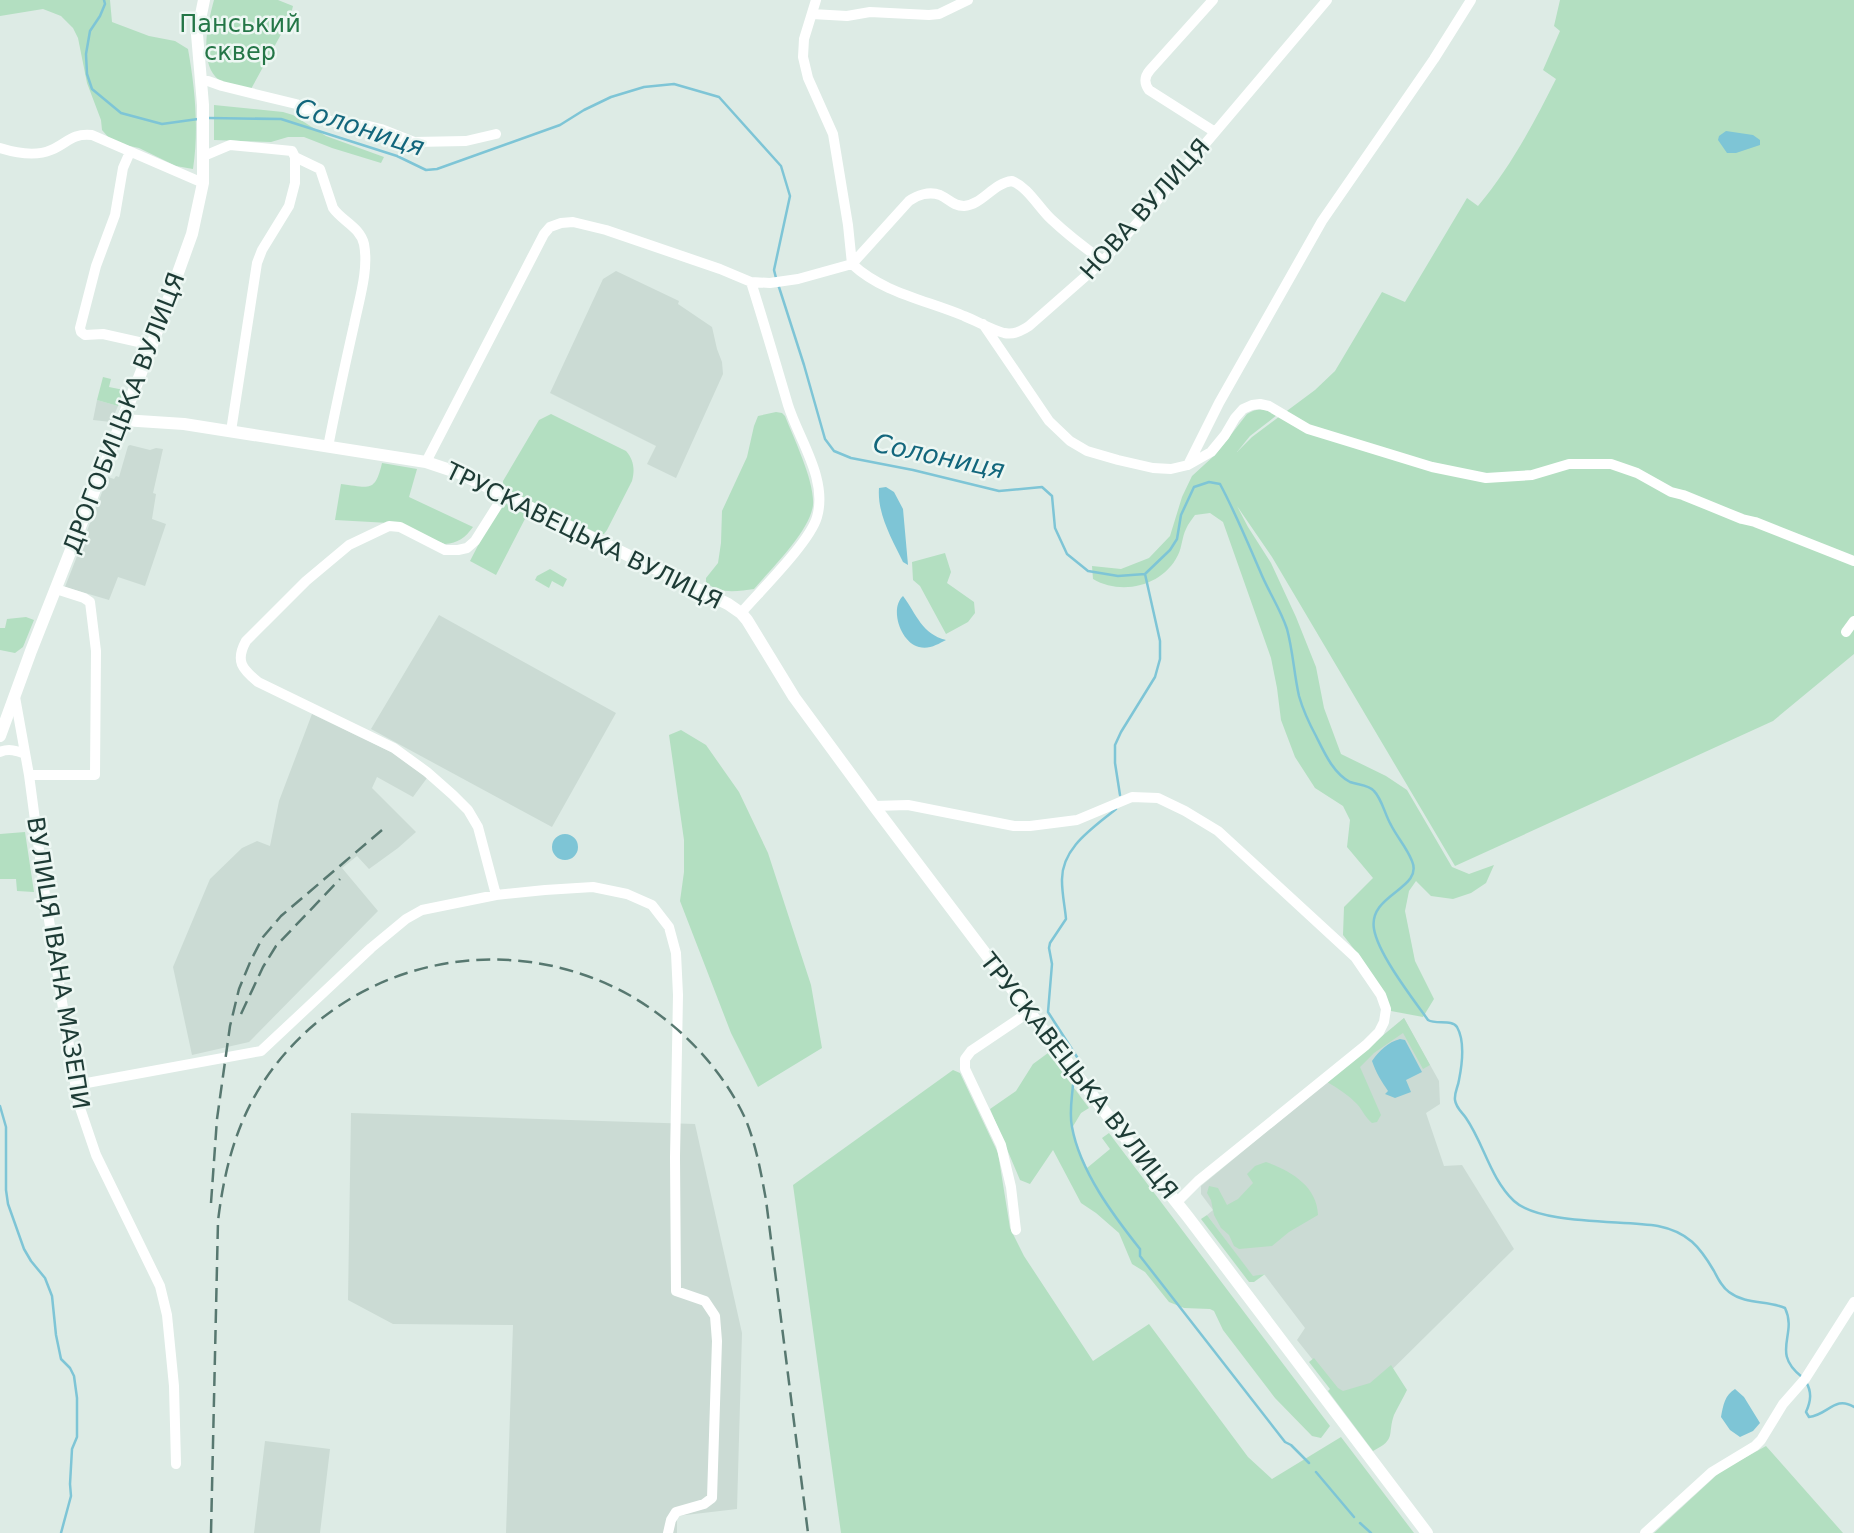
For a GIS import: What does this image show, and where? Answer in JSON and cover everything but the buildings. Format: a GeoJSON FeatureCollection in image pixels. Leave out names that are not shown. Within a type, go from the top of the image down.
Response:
{"type":"FeatureCollection","features":[{"type":"Feature","properties":{"kind":"street","name":"ДРОГОБИЦЬКА ВУЛИЦЯ"},"geometry":{"type":"LineString","coordinates":[[0,736],[152,345],[192,234],[203,183],[202,81],[197,34],[204,0]]}},
{"type":"Feature","properties":{"kind":"street"},"geometry":{"type":"LineString","coordinates":[[816,0],[804,38],[803,57],[807,78],[833,134],[852,264]]}},
{"type":"Feature","properties":{"kind":"street"},"geometry":{"type":"LineString","coordinates":[[869,0],[870,12]]}},
{"type":"Feature","properties":{"kind":"street"},"geometry":{"type":"LineString","coordinates":[[812,14],[847,16],[870,12],[929,16],[968,0]]}},
{"type":"Feature","properties":{"kind":"street"},"geometry":{"type":"LineString","coordinates":[[1213,0],[1150,70],[1145,81],[1149,90],[1214,132]]}},
{"type":"Feature","properties":{"kind":"street","name":"НОВА ВУЛИЦЯ"},"geometry":{"type":"LineString","coordinates":[[852,264],[884,286],[1003,333],[1018,333],[1103,261],[1327,0]]}},
{"type":"Feature","properties":{"kind":"street"},"geometry":{"type":"LineString","coordinates":[[1188,465],[1219,403],[1322,221],[1434,59],[1471,0]]}},
{"type":"Feature","properties":{"kind":"street"},"geometry":{"type":"LineString","coordinates":[[202,81],[296,104],[324,119],[373,127],[414,142],[466,141],[496,134]]}},
{"type":"Feature","properties":{"kind":"street"},"geometry":{"type":"LineString","coordinates":[[0,148],[18,153],[43,153],[53,150],[73,136],[92,135],[203,183]]}},
{"type":"Feature","properties":{"kind":"street"},"geometry":{"type":"LineString","coordinates":[[204,156],[230,145],[292,151],[295,157],[295,183],[289,206],[261,250],[257,263],[231,431]]}},
{"type":"Feature","properties":{"kind":"street"},"geometry":{"type":"LineString","coordinates":[[130,152],[122,168],[115,215],[96,266],[80,328],[85,335],[103,334],[152,345]]}},
{"type":"Feature","properties":{"kind":"street"},"geometry":{"type":"LineString","coordinates":[[295,157],[322,172],[333,208],[359,233],[363,243],[365,262],[328,446]]}},
{"type":"Feature","properties":{"kind":"street"},"geometry":{"type":"LineString","coordinates":[[751,282],[770,283],[798,279],[852,264],[915,196],[940,195],[954,205],[969,206],[998,185],[1012,181],[1017,182],[1066,233],[1103,261]]}},
{"type":"Feature","properties":{"kind":"street","name":"ТРУСКАВЕЦЬКА ВУЛИЦЯ"},"geometry":{"type":"LineString","coordinates":[[426,462],[550,227],[573,222],[606,230],[751,282],[789,408],[815,474],[819,503],[814,525],[741,612]]}},
{"type":"Feature","properties":{"kind":"street"},"geometry":{"type":"LineString","coordinates":[[983,324],[1049,421],[1087,451],[1153,468],[1171,469],[1188,465],[1211,452],[1243,409],[1260,404],[1269,406],[1308,429],[1432,467],[1486,478],[1532,475],[1569,464],[1600,463],[1622,467],[1671,492],[1854,561]]}},
{"type":"Feature","properties":{"kind":"street","name":"ТРУСКАВЕЦЬКА ВУЛИЦЯ"},"geometry":{"type":"LineString","coordinates":[[123,420],[184,424],[426,462],[459,473],[741,612],[794,697],[874,806],[1427,1533]]}},
{"type":"Feature","properties":{"kind":"street"},"geometry":{"type":"LineString","coordinates":[[496,895],[478,827],[468,810],[453,794],[394,748],[258,682],[244,670],[240,661],[246,641],[306,581],[349,545],[389,526],[400,527],[445,550],[467,548],[475,541],[504,495]]}},
{"type":"Feature","properties":{"kind":"street"},"geometry":{"type":"LineString","coordinates":[[29,775],[95,775],[96,651],[90,602],[56,589]]}},
{"type":"Feature","properties":{"kind":"street"},"geometry":{"type":"LineString","coordinates":[[1846,632],[1854,621]]}},
{"type":"Feature","properties":{"kind":"street","name":"ВУЛИЦЯ ІВАНА МАЗЕПИ"},"geometry":{"type":"LineString","coordinates":[[15,697],[78,1102],[96,1155],[160,1286],[164,1301],[171,1341],[176,1464]]}},
{"type":"Feature","properties":{"kind":"street"},"geometry":{"type":"LineString","coordinates":[[0,752],[15,750],[25,754]]}},
{"type":"Feature","properties":{"kind":"street"},"geometry":{"type":"LineString","coordinates":[[874,806],[908,805],[1030,827],[1077,820],[1132,797],[1157,798],[1218,831],[1355,957],[1381,995],[1386,1009],[1379,1032],[1198,1181],[1177,1202]]}},
{"type":"Feature","properties":{"kind":"street"},"geometry":{"type":"LineString","coordinates":[[76,1085],[261,1051],[356,961],[422,910],[496,895],[593,887],[627,894],[652,905],[669,927],[676,953],[676,1291],[705,1301],[715,1317],[717,1340],[712,1498],[704,1504],[676,1512],[668,1533]]}},
{"type":"Feature","properties":{"kind":"street"},"geometry":{"type":"LineString","coordinates":[[1016,1230],[1011,1187],[1001,1145],[965,1069],[965,1059],[971,1051],[1029,1012]]}},
{"type":"Feature","properties":{"kind":"street"},"geometry":{"type":"LineString","coordinates":[[1646,1533],[1712,1472],[1762,1440],[1783,1404],[1805,1379],[1854,1302]]}},
{"type":"Feature","properties":{"kind":"shaded area"},"geometry":{"type":"Polygon","coordinates":[[[616,271],[679,301],[678,304],[712,327],[723,374],[676,478],[647,464],[656,446],[550,393],[603,279],[616,271]]]}},
{"type":"Feature","properties":{"kind":"shaded area"},"geometry":{"type":"Polygon","coordinates":[[[97,400],[118,406],[111,422],[93,420],[97,400]]]}},
{"type":"Feature","properties":{"kind":"shaded area"},"geometry":{"type":"Polygon","coordinates":[[[130,445],[150,450],[163,449],[153,493],[156,494],[152,519],[166,524],[145,586],[118,577],[109,600],[65,587],[108,477],[119,477],[130,445]]]}},
{"type":"Feature","properties":{"kind":"shaded area"},"geometry":{"type":"Polygon","coordinates":[[[439,615],[616,713],[552,827],[371,729],[439,615]]]}},
{"type":"Feature","properties":{"kind":"shaded area"},"geometry":{"type":"Polygon","coordinates":[[[312,714],[391,752],[427,778],[413,797],[377,777],[372,788],[416,832],[369,869],[357,856],[342,868],[378,911],[249,1042],[192,1055],[173,967],[210,879],[242,848],[257,841],[270,846],[279,801],[312,714]]]}},
{"type":"Feature","properties":{"kind":"shaded area"},"geometry":{"type":"Polygon","coordinates":[[[1404,1018],[1439,1081],[1440,1104],[1426,1113],[1444,1166],[1462,1165],[1514,1249],[1352,1409],[1297,1340],[1305,1328],[1264,1274],[1253,1277],[1207,1215],[1213,1210],[1201,1194],[1201,1186],[1404,1018]]]}},
{"type":"Feature","properties":{"kind":"shaded area"},"geometry":{"type":"Polygon","coordinates":[[[351,1113],[695,1124],[742,1333],[737,1509],[677,1516],[677,1533],[506,1533],[513,1325],[393,1324],[348,1300],[351,1113]]]}},
{"type":"Feature","properties":{"kind":"shaded area"},"geometry":{"type":"Polygon","coordinates":[[[265,1441],[330,1449],[320,1533],[254,1533],[265,1441]]]}},
{"type":"Feature","properties":{"kind":"green space"},"geometry":{"type":"Polygon","coordinates":[[[0,0],[110,0],[112,22],[149,36],[175,41],[188,49],[195,109],[193,169],[176,166],[139,148],[109,138],[102,130],[73,28],[61,16],[43,9],[0,16],[0,0]]]}},
{"type":"Feature","properties":{"kind":"green space","name":"Панський сквер"},"geometry":{"type":"Polygon","coordinates":[[[214,0],[278,0],[293,6],[290,18],[251,89],[222,82],[209,64],[206,42],[214,0]]]}},
{"type":"Feature","properties":{"kind":"green space"},"geometry":{"type":"Polygon","coordinates":[[[1560,0],[1854,0],[1854,654],[1773,721],[1455,866],[1272,557],[1237,506],[1271,563],[1296,617],[1316,667],[1324,708],[1341,754],[1386,776],[1407,790],[1452,867],[1469,874],[1494,865],[1486,883],[1471,893],[1453,899],[1431,896],[1416,881],[1409,891],[1405,911],[1415,961],[1434,999],[1423,1017],[1391,1011],[1364,962],[1343,935],[1344,907],[1373,878],[1347,847],[1350,820],[1343,806],[1315,788],[1295,757],[1281,720],[1271,658],[1223,522],[1210,513],[1195,515],[1187,527],[1171,566],[1152,581],[1141,585],[1116,587],[1104,584],[1093,579],[1092,566],[1121,569],[1149,558],[1170,536],[1182,497],[1192,476],[1216,454],[1247,414],[1262,410],[1277,415],[1250,436],[1237,452],[1335,371],[1382,292],[1405,302],[1467,198],[1478,206],[1490,191],[1521,145],[1548,96],[1556,79],[1543,70],[1560,31],[1554,26],[1560,0]]]}},
{"type":"Feature","properties":{"kind":"green space"},"geometry":{"type":"Polygon","coordinates":[[[214,105],[293,115],[326,136],[384,157],[381,163],[304,137],[288,137],[271,142],[214,140],[214,105]]]}},
{"type":"Feature","properties":{"kind":"green space"},"geometry":{"type":"Polygon","coordinates":[[[103,377],[111,379],[109,387],[124,390],[118,406],[97,400],[103,377]]]}},
{"type":"Feature","properties":{"kind":"green space"},"geometry":{"type":"Polygon","coordinates":[[[776,412],[785,416],[811,485],[813,505],[810,515],[789,549],[754,589],[717,589],[706,582],[706,578],[718,563],[722,511],[747,457],[758,416],[776,412]]]}},
{"type":"Feature","properties":{"kind":"green space"},"geometry":{"type":"Polygon","coordinates":[[[551,414],[626,451],[631,458],[634,469],[632,481],[604,534],[599,534],[503,486],[503,481],[539,420],[551,414]]]}},
{"type":"Feature","properties":{"kind":"green space"},"geometry":{"type":"Polygon","coordinates":[[[382,463],[417,469],[409,497],[473,527],[461,539],[445,544],[389,523],[335,520],[341,484],[364,487],[373,484],[382,463]]]}},
{"type":"Feature","properties":{"kind":"green space"},"geometry":{"type":"Polygon","coordinates":[[[501,501],[527,515],[496,575],[470,561],[501,501]]]}},
{"type":"Feature","properties":{"kind":"green space"},"geometry":{"type":"Polygon","coordinates":[[[945,553],[951,572],[947,583],[974,602],[975,613],[968,622],[946,634],[920,586],[913,580],[912,562],[945,553]]]}},
{"type":"Feature","properties":{"kind":"green space"},"geometry":{"type":"Polygon","coordinates":[[[550,569],[567,579],[563,587],[552,581],[549,588],[535,580],[550,569]]]}},
{"type":"Feature","properties":{"kind":"green space"},"geometry":{"type":"Polygon","coordinates":[[[26,617],[34,620],[23,647],[15,653],[0,650],[0,628],[5,628],[7,619],[26,617]]]}},
{"type":"Feature","properties":{"kind":"green space"},"geometry":{"type":"Polygon","coordinates":[[[681,730],[706,745],[739,792],[768,853],[811,985],[822,1048],[758,1087],[731,1033],[680,901],[684,840],[669,735],[681,730]]]}},
{"type":"Feature","properties":{"kind":"green space"},"geometry":{"type":"Polygon","coordinates":[[[25,832],[34,892],[17,891],[16,879],[0,879],[0,834],[25,832]]]}},
{"type":"Feature","properties":{"kind":"green space"},"geometry":{"type":"Polygon","coordinates":[[[1404,1018],[1430,1065],[1423,1069],[1403,1033],[1374,1053],[1360,1067],[1381,1115],[1377,1122],[1372,1123],[1354,1101],[1327,1082],[1404,1018]]]}},
{"type":"Feature","properties":{"kind":"green space"},"geometry":{"type":"Polygon","coordinates":[[[1048,1053],[1089,1108],[1081,1113],[1072,1128],[1087,1168],[1110,1149],[1102,1138],[1109,1133],[1330,1426],[1321,1438],[1312,1436],[1275,1398],[1223,1330],[1214,1311],[1184,1308],[1169,1302],[1145,1272],[1132,1264],[1119,1233],[1081,1203],[1053,1150],[1030,1184],[1020,1180],[990,1109],[1016,1091],[1033,1064],[1048,1053]]]}},
{"type":"Feature","properties":{"kind":"green space"},"geometry":{"type":"Polygon","coordinates":[[[953,1070],[960,1073],[998,1153],[1010,1228],[1024,1256],[1093,1361],[1149,1324],[1248,1457],[1272,1479],[1341,1437],[1414,1533],[841,1533],[793,1185],[953,1070]]]}},
{"type":"Feature","properties":{"kind":"green space"},"geometry":{"type":"Polygon","coordinates":[[[1266,1162],[1285,1170],[1308,1188],[1317,1205],[1318,1215],[1289,1232],[1272,1246],[1239,1249],[1234,1246],[1214,1215],[1207,1193],[1209,1186],[1218,1188],[1227,1205],[1238,1199],[1253,1183],[1247,1174],[1255,1166],[1266,1162]]]}},
{"type":"Feature","properties":{"kind":"green space"},"geometry":{"type":"Polygon","coordinates":[[[1207,1215],[1253,1276],[1265,1274],[1254,1282],[1249,1282],[1201,1219],[1207,1215]]]}},
{"type":"Feature","properties":{"kind":"green space"},"geometry":{"type":"Polygon","coordinates":[[[1314,1358],[1343,1391],[1370,1383],[1391,1365],[1407,1390],[1394,1415],[1390,1436],[1385,1443],[1373,1451],[1309,1362],[1314,1358]]]}},
{"type":"Feature","properties":{"kind":"green space"},"geometry":{"type":"Polygon","coordinates":[[[1766,1446],[1843,1533],[1654,1533],[1721,1471],[1766,1446]]]}},
{"type":"Feature","properties":{"kind":"water"},"geometry":{"type":"Polygon","coordinates":[[[1726,131],[1753,135],[1760,140],[1760,145],[1736,153],[1727,153],[1718,140],[1726,131]]]}},
{"type":"Feature","properties":{"kind":"water"},"geometry":{"type":"Polygon","coordinates":[[[886,487],[894,492],[903,509],[908,565],[903,562],[880,507],[879,488],[886,487]]]}},
{"type":"Feature","properties":{"kind":"water"},"geometry":{"type":"Polygon","coordinates":[[[903,596],[926,628],[946,640],[923,648],[907,639],[897,617],[899,602],[903,596]]]}},
{"type":"Feature","properties":{"kind":"water"},"geometry":{"type":"Polygon","coordinates":[[[565,834],[574,838],[578,847],[574,856],[565,860],[556,856],[552,847],[556,838],[565,834]]]}},
{"type":"Feature","properties":{"kind":"water"},"geometry":{"type":"Polygon","coordinates":[[[1400,1039],[1405,1040],[1422,1072],[1406,1080],[1411,1092],[1395,1098],[1385,1094],[1388,1091],[1372,1061],[1384,1047],[1400,1039]]]}},
{"type":"Feature","properties":{"kind":"water"},"geometry":{"type":"Polygon","coordinates":[[[1735,1389],[1744,1397],[1760,1423],[1753,1431],[1740,1437],[1730,1430],[1721,1417],[1727,1397],[1735,1389]]]}},
{"type":"Feature","properties":{"kind":"waterway","name":"Солониця"},"geometry":{"type":"LineString","coordinates":[[104,0],[100,16],[90,31],[86,54],[87,74],[92,89],[121,113],[162,124],[198,119]]}},
{"type":"Feature","properties":{"kind":"waterway","name":"Солониця"},"geometry":{"type":"LineString","coordinates":[[209,118],[281,119],[397,156],[426,170],[437,169],[560,125],[611,97],[644,87],[674,84],[719,97],[781,166],[790,196],[774,270],[776,278]]}},
{"type":"Feature","properties":{"kind":"waterway","name":"Солониця"},"geometry":{"type":"LineString","coordinates":[[778,284],[825,439],[834,451],[851,458],[999,491],[1042,487],[1052,496],[1055,528],[1067,554],[1088,571],[1118,576],[1145,574],[1170,550],[1177,539],[1181,515],[1194,487],[1209,482],[1220,484],[1284,621],[1299,696],[1322,749],[1344,778],[1369,787],[1377,794],[1412,861],[1414,871],[1410,879],[1379,908],[1374,917],[1374,929],[1389,963],[1428,1020],[1451,1023],[1460,1033],[1462,1053],[1456,1103],[1472,1128],[1499,1182],[1514,1201],[1526,1209],[1542,1214],[1658,1226],[1685,1237],[1704,1255],[1720,1283],[1729,1292],[1742,1299],[1785,1308],[1789,1327],[1786,1351],[1793,1368],[1802,1377]]}},
{"type":"Feature","properties":{"kind":"waterway"},"geometry":{"type":"LineString","coordinates":[[1120,795],[1115,745],[1155,677],[1160,659],[1160,641],[1145,574]]}},
{"type":"Feature","properties":{"kind":"waterway"},"geometry":{"type":"LineString","coordinates":[[1077,1057],[1048,1012],[1052,964],[1049,948],[1066,919],[1062,881],[1067,858],[1080,840],[1116,809]]}},
{"type":"Feature","properties":{"kind":"waterway"},"geometry":{"type":"LineString","coordinates":[[1073,1084],[1072,1127],[1082,1160],[1099,1192],[1140,1249],[1140,1256],[1285,1442],[1309,1463]]}},
{"type":"Feature","properties":{"kind":"waterway"},"geometry":{"type":"LineString","coordinates":[[0,1106],[6,1127],[8,1204],[24,1249],[45,1278],[52,1296],[61,1359],[74,1376],[77,1437],[72,1449],[71,1496],[61,1533]]}},
{"type":"Feature","properties":{"kind":"waterway","name":"Солониця"},"geometry":{"type":"LineString","coordinates":[[1806,1382],[1810,1393],[1806,1412],[1809,1417],[1816,1416],[1836,1404],[1854,1407]]}},
{"type":"Feature","properties":{"kind":"waterway"},"geometry":{"type":"LineString","coordinates":[[1316,1472],[1354,1517]]}},
{"type":"Feature","properties":{"kind":"waterway"},"geometry":{"type":"LineString","coordinates":[[1360,1523],[1371,1533]]}},
{"type":"Feature","properties":{"kind":"railway"},"geometry":{"type":"LineString","coordinates":[[211,1203],[217,1119],[230,1026],[239,989],[251,960],[263,937],[281,916],[382,830]]}},
{"type":"Feature","properties":{"kind":"railway"},"geometry":{"type":"LineString","coordinates":[[241,1014],[276,946],[340,879]]}},
{"type":"Feature","properties":{"kind":"railway"},"geometry":{"type":"LineString","coordinates":[[211,1533],[218,1221],[233,1148],[254,1097],[298,1040],[338,1007],[382,982],[431,967],[481,960],[532,962],[582,974],[631,996],[682,1033],[711,1064],[735,1099],[752,1138],[766,1200],[808,1533]]}}]}
